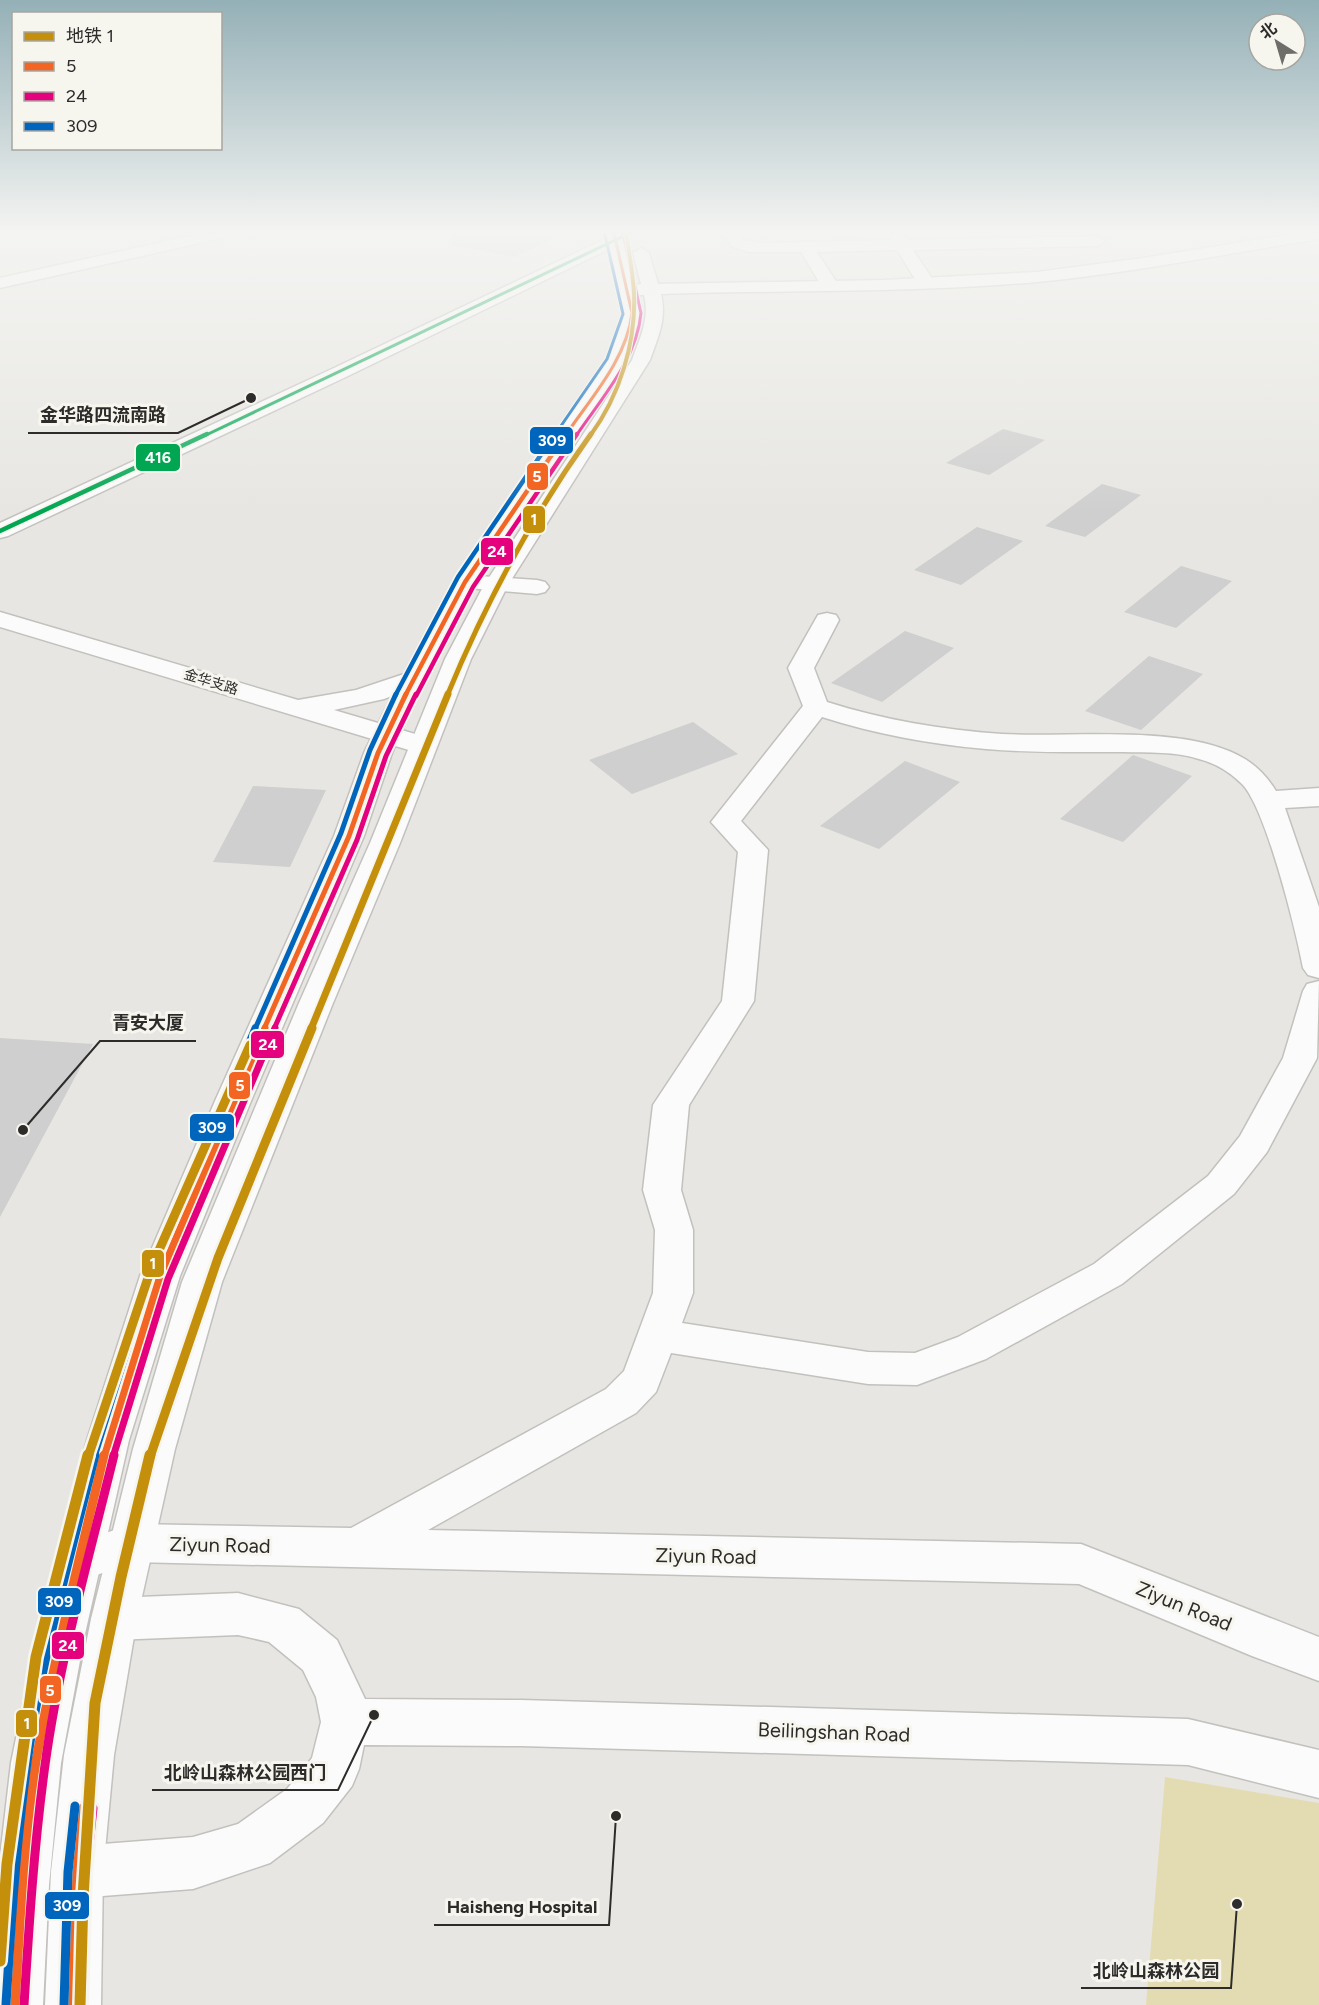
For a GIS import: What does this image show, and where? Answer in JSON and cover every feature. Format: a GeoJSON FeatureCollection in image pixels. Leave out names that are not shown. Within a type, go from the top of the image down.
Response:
{"type":"FeatureCollection","features":[{"type":"Feature","properties":{"kind":"main road"},"geometry":{"type":"LineString","coordinates":[[0,531],[434,327]]}},
{"type":"Feature","properties":{"kind":"main road"},"geometry":{"type":"LineString","coordinates":[[480,583],[458,659],[418,754],[385,843],[316,1003],[202,1282],[154,1449],[114,1619],[89,1755],[76,1872],[73,1982],[11,1982],[36,1763],[61,1634],[108,1440],[160,1276],[242,1080],[349,836],[382,744],[413,679],[480,583],[615,363],[629,327]]}},
{"type":"Feature","properties":{"kind":"main road"},"geometry":{"type":"LineString","coordinates":[[480,583],[537,587]]}},
{"type":"Feature","properties":{"kind":"main road","name":"金华支路"},"geometry":{"type":"LineString","coordinates":[[0,619],[291,706],[382,744]]}},
{"type":"Feature","properties":{"kind":"main road"},"geometry":{"type":"LineString","coordinates":[[816,707],[801,669],[827,620]]}},
{"type":"Feature","properties":{"kind":"main road"},"geometry":{"type":"LineString","coordinates":[[0,635],[418,754]]}},
{"type":"Feature","properties":{"kind":"main road"},"geometry":{"type":"LineString","coordinates":[[291,706],[350,701],[386,691],[413,679]]}},
{"type":"Feature","properties":{"kind":"main road"},"geometry":{"type":"LineString","coordinates":[[816,707],[868,724],[933,736],[989,742],[1171,745],[1204,751],[1230,761],[1251,777],[1268,800],[1312,932],[1319,968]]}},
{"type":"Feature","properties":{"kind":"main road"},"geometry":{"type":"LineString","coordinates":[[357,1548],[621,1401],[641,1380],[673,1293],[674,1230],[662,1190],[671,1105],[738,1001],[753,850],[725,822],[816,707]]}},
{"type":"Feature","properties":{"kind":"main road"},"geometry":{"type":"LineString","coordinates":[[1268,800],[1319,797]]}},
{"type":"Feature","properties":{"kind":"main road"},"geometry":{"type":"LineString","coordinates":[[657,1335],[868,1368],[918,1369],[972,1348],[1108,1274],[1221,1185],[1254,1143],[1300,1058],[1319,991]]}},
{"type":"Feature","properties":{"kind":"main road","name":"Ziyun Road"},"geometry":{"type":"LineString","coordinates":[[78,1562],[132,1543],[1081,1564],[1269,1641],[1319,1659]]}},
{"type":"Feature","properties":{"kind":"main road"},"geometry":{"type":"LineString","coordinates":[[76,1872],[193,1863],[252,1845],[305,1806],[334,1769],[345,1722],[340,1695],[320,1655],[282,1624],[238,1614],[114,1619]]}},
{"type":"Feature","properties":{"kind":"main road","name":"Beilingshan Road"},"geometry":{"type":"LineString","coordinates":[[345,1722],[521,1724],[1188,1742],[1319,1774]]}},
{"type":"Feature","properties":{"kind":"shaded area"},"geometry":{"type":"Polygon","coordinates":[[[1165,1777],[1319,1803],[1319,2005],[1146,2005],[1165,1777]]]}},
{"type":"Feature","properties":{"kind":"building"},"geometry":{"type":"Polygon","coordinates":[[[1003,429],[1045,440],[989,475],[946,463],[1003,429]]]}},
{"type":"Feature","properties":{"kind":"building"},"geometry":{"type":"Polygon","coordinates":[[[1102,484],[1141,495],[1085,537],[1045,526],[1102,484]]]}},
{"type":"Feature","properties":{"kind":"building"},"geometry":{"type":"Polygon","coordinates":[[[977,527],[1023,541],[961,585],[914,570],[977,527]]]}},
{"type":"Feature","properties":{"kind":"building"},"geometry":{"type":"Polygon","coordinates":[[[1181,566],[1232,581],[1176,628],[1124,612],[1181,566]]]}},
{"type":"Feature","properties":{"kind":"building"},"geometry":{"type":"Polygon","coordinates":[[[905,631],[954,648],[882,702],[831,683],[905,631]]]}},
{"type":"Feature","properties":{"kind":"building"},"geometry":{"type":"Polygon","coordinates":[[[1149,656],[1203,674],[1141,730],[1085,711],[1149,656]]]}},
{"type":"Feature","properties":{"kind":"building"},"geometry":{"type":"Polygon","coordinates":[[[693,722],[738,754],[632,794],[589,760],[693,722]]]}},
{"type":"Feature","properties":{"kind":"building"},"geometry":{"type":"Polygon","coordinates":[[[1133,755],[1192,776],[1123,842],[1060,819],[1133,755]]]}},
{"type":"Feature","properties":{"kind":"building"},"geometry":{"type":"Polygon","coordinates":[[[905,761],[960,782],[879,849],[820,826],[905,761]]]}},
{"type":"Feature","properties":{"kind":"building"},"geometry":{"type":"Polygon","coordinates":[[[253,786],[326,790],[290,867],[213,862],[253,786]]]}},
{"type":"Feature","properties":{"kind":"building"},"geometry":{"type":"Polygon","coordinates":[[[0,1038],[93,1044],[0,1217],[0,1038]]]}},
{"type":"Feature","properties":{"kind":"metro line","name":"1"},"geometry":{"type":"LineString","coordinates":[[80,2005],[83,1897],[95,1703],[121,1577],[153,1444],[218,1258],[458,669],[528,529],[565,471],[599,424],[617,389],[625,366],[633,327]]}},
{"type":"Feature","properties":{"kind":"metro line","name":"1"},"geometry":{"type":"LineString","coordinates":[[0,1961],[7,1864],[36,1657],[93,1437],[152,1266],[250,1045]]}},
{"type":"Feature","properties":{"kind":"transit line","name":"416"},"geometry":{"type":"LineString","coordinates":[[0,531],[435,327]]}},
{"type":"Feature","properties":{"kind":"transit line","name":"309"},"geometry":{"type":"LineString","coordinates":[[6,2004],[14,1884],[27,1762],[52,1632],[99,1438],[151,1273],[225,1097],[341,833],[370,750],[390,706],[458,577],[607,359],[619,327]]}},
{"type":"Feature","properties":{"kind":"transit line","name":"5"},"geometry":{"type":"LineString","coordinates":[[15,2005],[23,1885],[36,1763],[61,1634],[108,1440],[160,1276],[233,1101],[349,836],[378,753],[398,710],[465,582],[615,363],[629,327]]}},
{"type":"Feature","properties":{"kind":"transit line","name":"24"},"geometry":{"type":"LineString","coordinates":[[24,2005],[32,1886],[45,1764],[70,1636],[117,1442],[168,1279],[357,840],[386,756],[406,714],[473,587],[623,367],[639,327]]}},
{"type":"Feature","properties":{"kind":"transit line","name":"309"},"geometry":{"type":"LineString","coordinates":[[64,2005],[68,1872],[75,1806]]}},
{"type":"Feature","properties":{"kind":"transit line","name":"5"},"geometry":{"type":"LineString","coordinates":[[73,2005],[77,1872],[84,1807]]}},
{"type":"Feature","properties":{"kind":"transit line","name":"24"},"geometry":{"type":"LineString","coordinates":[[82,2005],[86,1873],[93,1808]]}},
{"type":"Feature","properties":{"kind":"place","name":"金华路四流南路"},"geometry":{"type":"Point","coordinates":[251,398]}},
{"type":"Feature","properties":{"kind":"place","name":"青安大厦"},"geometry":{"type":"Point","coordinates":[23,1130]}},
{"type":"Feature","properties":{"kind":"place","name":"北岭山森林公园西门"},"geometry":{"type":"Point","coordinates":[374,1715]}},
{"type":"Feature","properties":{"kind":"place","name":"Haisheng Hospital"},"geometry":{"type":"Point","coordinates":[616,1816]}},
{"type":"Feature","properties":{"kind":"place","name":"北岭山森林公园"},"geometry":{"type":"Point","coordinates":[1237,1904]}}]}
